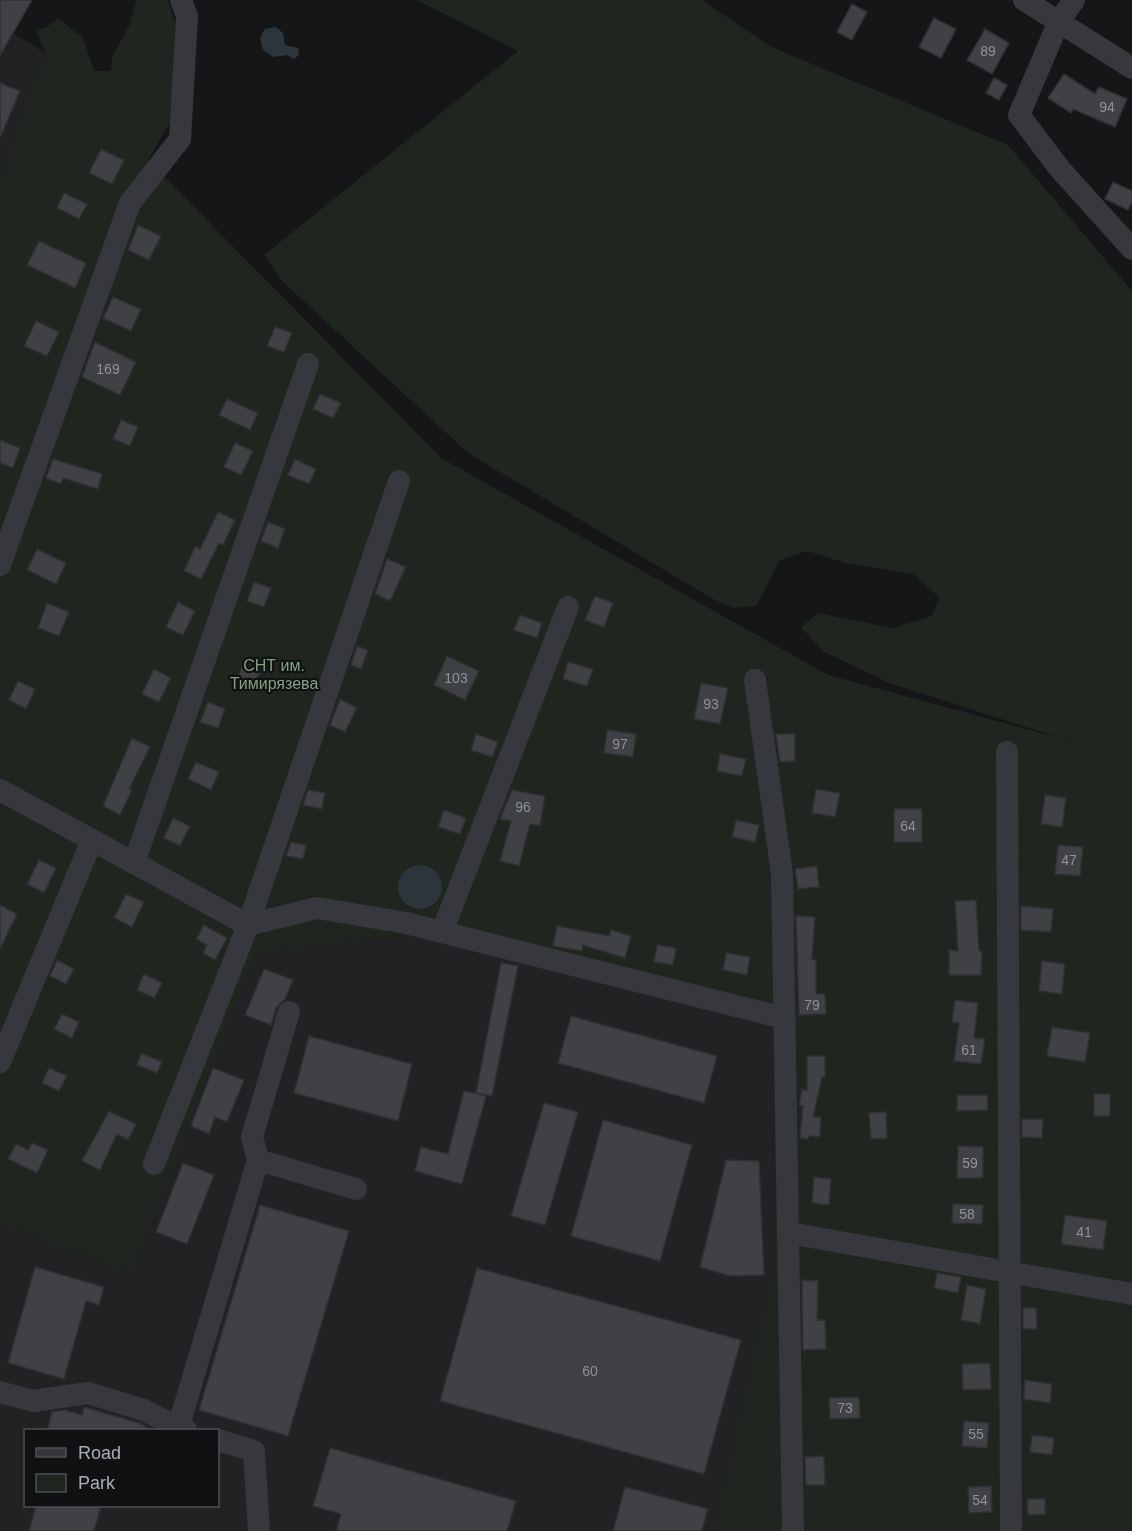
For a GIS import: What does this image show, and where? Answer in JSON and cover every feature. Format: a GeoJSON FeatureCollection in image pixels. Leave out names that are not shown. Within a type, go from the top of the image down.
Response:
{"type":"FeatureCollection","features":[{"type":"Feature","properties":{"kind":"street"},"geometry":{"type":"LineString","coordinates":[[0,565],[130,203],[180,139],[187,16],[181,0]]}},
{"type":"Feature","properties":{"kind":"street"},"geometry":{"type":"LineString","coordinates":[[1024,0],[1132,68]]}},
{"type":"Feature","properties":{"kind":"street"},"geometry":{"type":"LineString","coordinates":[[1074,0],[1059,21],[1019,115],[1059,168],[1132,249]]}},
{"type":"Feature","properties":{"kind":"street"},"geometry":{"type":"LineString","coordinates":[[134,863],[308,364]]}},
{"type":"Feature","properties":{"kind":"street"},"geometry":{"type":"LineString","coordinates":[[154,1164],[248,925],[399,481]]}},
{"type":"Feature","properties":{"kind":"street"},"geometry":{"type":"LineString","coordinates":[[442,932],[568,607]]}},
{"type":"Feature","properties":{"kind":"street"},"geometry":{"type":"LineString","coordinates":[[755,680],[782,874],[793,1531]]}},
{"type":"Feature","properties":{"kind":"street"},"geometry":{"type":"LineString","coordinates":[[1007,752],[1011,1531]]}},
{"type":"Feature","properties":{"kind":"street"},"geometry":{"type":"LineString","coordinates":[[0,790],[248,925],[317,908],[406,922],[784,1018]]}},
{"type":"Feature","properties":{"kind":"street"},"geometry":{"type":"LineString","coordinates":[[0,1062],[92,840]]}},
{"type":"Feature","properties":{"kind":"street"},"geometry":{"type":"LineString","coordinates":[[0,1392],[33,1401],[88,1393],[144,1410],[182,1429],[258,1160],[252,1137],[289,1012]]}},
{"type":"Feature","properties":{"kind":"street"},"geometry":{"type":"LineString","coordinates":[[258,1160],[356,1190]]}},
{"type":"Feature","properties":{"kind":"street"},"geometry":{"type":"LineString","coordinates":[[789,1233],[1132,1294]]}},
{"type":"Feature","properties":{"kind":"street"},"geometry":{"type":"LineString","coordinates":[[219,1440],[254,1451],[258,1531]]}},
{"type":"Feature","properties":{"kind":"shaded area"},"geometry":{"type":"Polygon","coordinates":[[[0,25],[45,53],[0,180],[0,25]]]}},
{"type":"Feature","properties":{"kind":"shaded area"},"geometry":{"type":"Polygon","coordinates":[[[276,27],[283,33],[285,45],[298,48],[299,55],[294,59],[287,55],[273,57],[263,50],[260,38],[265,29],[276,27]]]}},
{"type":"Feature","properties":{"kind":"shaded area"},"geometry":{"type":"Polygon","coordinates":[[[420,865],[429,866],[436,871],[441,878],[441,896],[436,903],[429,908],[420,909],[411,908],[404,903],[399,896],[398,887],[399,878],[404,871],[411,866],[420,865]]]}},
{"type":"Feature","properties":{"kind":"shaded area"},"geometry":{"type":"Polygon","coordinates":[[[406,934],[773,1026],[774,1274],[715,1531],[0,1531],[0,1224],[130,1274],[255,953],[406,934]]]}},
{"type":"Feature","properties":{"kind":"green space","name":"СНТ им. Тимирязева"},"geometry":{"type":"Polygon","coordinates":[[[136,0],[168,0],[175,25],[173,118],[148,160],[441,458],[828,675],[1067,740],[889,683],[823,651],[801,627],[818,613],[893,628],[932,616],[939,597],[913,574],[846,563],[807,551],[780,560],[756,606],[733,608],[711,598],[468,453],[283,282],[264,255],[518,51],[417,0],[702,0],[771,47],[1008,145],[1132,291],[1132,1531],[715,1531],[774,1274],[773,1027],[406,934],[256,953],[130,1274],[0,1224],[0,180],[45,53],[36,30],[47,27],[58,18],[83,38],[94,71],[111,71],[112,57],[130,24],[136,0]]]}},
{"type":"Feature","properties":{"kind":"building"},"geometry":{"type":"Polygon","coordinates":[[[0,0],[32,0],[0,56],[0,0]]]}},
{"type":"Feature","properties":{"kind":"building"},"geometry":{"type":"Polygon","coordinates":[[[852,4],[867,12],[852,40],[837,32],[852,4]]]}},
{"type":"Feature","properties":{"kind":"building"},"geometry":{"type":"Polygon","coordinates":[[[934,18],[956,29],[941,58],[919,47],[934,18]]]}},
{"type":"Feature","properties":{"kind":"building"},"geometry":{"type":"Polygon","coordinates":[[[985,29],[1009,43],[992,74],[967,60],[985,29]]]}},
{"type":"Feature","properties":{"kind":"building"},"geometry":{"type":"Polygon","coordinates":[[[1064,74],[1095,94],[1099,87],[1127,99],[1115,127],[1073,109],[1071,113],[1048,98],[1064,74]]]}},
{"type":"Feature","properties":{"kind":"building"},"geometry":{"type":"Polygon","coordinates":[[[994,78],[1007,85],[999,100],[986,93],[994,78]]]}},
{"type":"Feature","properties":{"kind":"building"},"geometry":{"type":"Polygon","coordinates":[[[0,83],[20,91],[0,138],[0,83]]]}},
{"type":"Feature","properties":{"kind":"building"},"geometry":{"type":"Polygon","coordinates":[[[101,149],[124,160],[112,184],[89,173],[101,149]]]}},
{"type":"Feature","properties":{"kind":"building"},"geometry":{"type":"Polygon","coordinates":[[[1113,182],[1132,191],[1132,201],[1128,210],[1105,199],[1113,182]]]}},
{"type":"Feature","properties":{"kind":"building"},"geometry":{"type":"Polygon","coordinates":[[[64,193],[87,204],[79,219],[57,208],[64,193]]]}},
{"type":"Feature","properties":{"kind":"building"},"geometry":{"type":"Polygon","coordinates":[[[138,225],[161,236],[149,260],[128,250],[138,225]]]}},
{"type":"Feature","properties":{"kind":"building"},"geometry":{"type":"Polygon","coordinates":[[[39,241],[86,263],[75,288],[27,265],[39,241]]]}},
{"type":"Feature","properties":{"kind":"building"},"geometry":{"type":"Polygon","coordinates":[[[113,297],[141,309],[131,331],[103,318],[113,297]]]}},
{"type":"Feature","properties":{"kind":"building"},"geometry":{"type":"Polygon","coordinates":[[[36,321],[59,332],[47,356],[24,346],[36,321]]]}},
{"type":"Feature","properties":{"kind":"building"},"geometry":{"type":"Polygon","coordinates":[[[275,327],[292,333],[284,352],[267,346],[275,327]]]}},
{"type":"Feature","properties":{"kind":"building"},"geometry":{"type":"Polygon","coordinates":[[[95,342],[136,362],[120,395],[82,377],[95,342]]]}},
{"type":"Feature","properties":{"kind":"building"},"geometry":{"type":"Polygon","coordinates":[[[320,394],[341,403],[333,418],[313,409],[320,394]]]}},
{"type":"Feature","properties":{"kind":"building"},"geometry":{"type":"Polygon","coordinates":[[[227,399],[258,413],[250,430],[219,415],[227,399]]]}},
{"type":"Feature","properties":{"kind":"building"},"geometry":{"type":"Polygon","coordinates":[[[121,420],[138,427],[130,446],[113,439],[121,420]]]}},
{"type":"Feature","properties":{"kind":"building"},"geometry":{"type":"Polygon","coordinates":[[[0,440],[20,448],[13,468],[0,463],[0,440]]]}},
{"type":"Feature","properties":{"kind":"building"},"geometry":{"type":"Polygon","coordinates":[[[235,443],[253,451],[241,475],[224,467],[235,443]]]}},
{"type":"Feature","properties":{"kind":"building"},"geometry":{"type":"Polygon","coordinates":[[[53,459],[102,474],[98,489],[63,478],[61,484],[46,478],[53,459]]]}},
{"type":"Feature","properties":{"kind":"building"},"geometry":{"type":"Polygon","coordinates":[[[295,459],[316,469],[309,484],[288,475],[295,459]]]}},
{"type":"Feature","properties":{"kind":"building"},"geometry":{"type":"Polygon","coordinates":[[[218,512],[235,520],[223,545],[219,543],[201,579],[184,571],[195,547],[200,549],[218,512]]]}},
{"type":"Feature","properties":{"kind":"building"},"geometry":{"type":"Polygon","coordinates":[[[268,522],[285,529],[278,548],[261,541],[268,522]]]}},
{"type":"Feature","properties":{"kind":"building"},"geometry":{"type":"Polygon","coordinates":[[[37,549],[66,563],[56,584],[27,570],[37,549]]]}},
{"type":"Feature","properties":{"kind":"building"},"geometry":{"type":"Polygon","coordinates":[[[387,559],[406,567],[390,601],[375,594],[387,559]]]}},
{"type":"Feature","properties":{"kind":"building"},"geometry":{"type":"Polygon","coordinates":[[[254,582],[271,588],[264,607],[247,601],[254,582]]]}},
{"type":"Feature","properties":{"kind":"building"},"geometry":{"type":"Polygon","coordinates":[[[595,596],[613,603],[604,627],[585,620],[595,596]]]}},
{"type":"Feature","properties":{"kind":"building"},"geometry":{"type":"Polygon","coordinates":[[[178,602],[195,611],[183,635],[166,627],[178,602]]]}},
{"type":"Feature","properties":{"kind":"building"},"geometry":{"type":"Polygon","coordinates":[[[47,603],[69,612],[59,636],[38,628],[47,603]]]}},
{"type":"Feature","properties":{"kind":"building"},"geometry":{"type":"Polygon","coordinates":[[[520,615],[542,623],[537,638],[514,630],[520,615]]]}},
{"type":"Feature","properties":{"kind":"building"},"geometry":{"type":"Polygon","coordinates":[[[357,646],[368,650],[361,669],[351,665],[357,646]]]}},
{"type":"Feature","properties":{"kind":"building"},"geometry":{"type":"Polygon","coordinates":[[[447,656],[479,671],[465,700],[434,685],[447,656]]]}},
{"type":"Feature","properties":{"kind":"building"},"geometry":{"type":"Polygon","coordinates":[[[568,662],[593,669],[587,686],[563,679],[568,662]]]}},
{"type":"Feature","properties":{"kind":"building"},"geometry":{"type":"Polygon","coordinates":[[[242,666],[260,673],[252,692],[235,685],[242,666]]]}},
{"type":"Feature","properties":{"kind":"building"},"geometry":{"type":"Polygon","coordinates":[[[154,669],[171,678],[159,702],[142,694],[154,669]]]}},
{"type":"Feature","properties":{"kind":"building"},"geometry":{"type":"Polygon","coordinates":[[[18,681],[35,689],[26,709],[9,700],[18,681]]]}},
{"type":"Feature","properties":{"kind":"building"},"geometry":{"type":"Polygon","coordinates":[[[701,683],[728,688],[720,724],[694,719],[701,683]]]}},
{"type":"Feature","properties":{"kind":"building"},"geometry":{"type":"Polygon","coordinates":[[[340,699],[357,708],[345,732],[330,725],[340,699]]]}},
{"type":"Feature","properties":{"kind":"building"},"geometry":{"type":"Polygon","coordinates":[[[208,702],[225,709],[218,728],[200,722],[208,702]]]}},
{"type":"Feature","properties":{"kind":"building"},"geometry":{"type":"Polygon","coordinates":[[[607,730],[636,734],[633,757],[604,753],[607,730]]]}},
{"type":"Feature","properties":{"kind":"building"},"geometry":{"type":"Polygon","coordinates":[[[476,734],[498,742],[492,757],[471,750],[476,734]]]}},
{"type":"Feature","properties":{"kind":"building"},"geometry":{"type":"Polygon","coordinates":[[[776,734],[795,734],[795,761],[780,762],[776,734]]]}},
{"type":"Feature","properties":{"kind":"building"},"geometry":{"type":"Polygon","coordinates":[[[132,738],[150,747],[129,789],[132,790],[120,815],[103,806],[132,738]]]}},
{"type":"Feature","properties":{"kind":"building"},"geometry":{"type":"Polygon","coordinates":[[[720,754],[746,759],[742,776],[717,771],[720,754]]]}},
{"type":"Feature","properties":{"kind":"building"},"geometry":{"type":"Polygon","coordinates":[[[196,762],[219,772],[211,790],[188,779],[196,762]]]}},
{"type":"Feature","properties":{"kind":"building"},"geometry":{"type":"Polygon","coordinates":[[[816,789],[840,793],[835,817],[812,813],[816,789]]]}},
{"type":"Feature","properties":{"kind":"building"},"geometry":{"type":"Polygon","coordinates":[[[308,790],[325,793],[322,809],[303,805],[308,790]]]}},
{"type":"Feature","properties":{"kind":"building"},"geometry":{"type":"Polygon","coordinates":[[[512,790],[545,796],[540,826],[530,824],[519,866],[500,861],[511,821],[500,819],[512,790]]]}},
{"type":"Feature","properties":{"kind":"building"},"geometry":{"type":"Polygon","coordinates":[[[1045,795],[1066,798],[1062,827],[1041,824],[1045,795]]]}},
{"type":"Feature","properties":{"kind":"building"},"geometry":{"type":"Polygon","coordinates":[[[894,809],[922,809],[922,842],[894,842],[894,809]]]}},
{"type":"Feature","properties":{"kind":"building"},"geometry":{"type":"Polygon","coordinates":[[[444,810],[466,818],[460,834],[438,827],[444,810]]]}},
{"type":"Feature","properties":{"kind":"building"},"geometry":{"type":"Polygon","coordinates":[[[173,818],[190,826],[180,846],[164,838],[173,818]]]}},
{"type":"Feature","properties":{"kind":"building"},"geometry":{"type":"Polygon","coordinates":[[[736,820],[759,825],[755,842],[732,837],[736,820]]]}},
{"type":"Feature","properties":{"kind":"building"},"geometry":{"type":"Polygon","coordinates":[[[291,842],[306,845],[303,859],[286,856],[291,842]]]}},
{"type":"Feature","properties":{"kind":"building"},"geometry":{"type":"Polygon","coordinates":[[[1058,845],[1083,847],[1080,876],[1055,874],[1058,845]]]}},
{"type":"Feature","properties":{"kind":"building"},"geometry":{"type":"Polygon","coordinates":[[[39,860],[56,868],[44,893],[27,884],[39,860]]]}},
{"type":"Feature","properties":{"kind":"building"},"geometry":{"type":"Polygon","coordinates":[[[817,866],[819,887],[798,889],[795,869],[817,866]]]}},
{"type":"Feature","properties":{"kind":"building"},"geometry":{"type":"Polygon","coordinates":[[[126,894],[144,902],[132,927],[114,918],[126,894]]]}},
{"type":"Feature","properties":{"kind":"building"},"geometry":{"type":"Polygon","coordinates":[[[976,900],[979,951],[982,951],[981,975],[949,975],[949,950],[958,951],[955,901],[976,900]]]}},
{"type":"Feature","properties":{"kind":"building"},"geometry":{"type":"Polygon","coordinates":[[[0,905],[17,914],[0,949],[0,905]]]}},
{"type":"Feature","properties":{"kind":"building"},"geometry":{"type":"Polygon","coordinates":[[[1021,906],[1053,909],[1051,932],[1021,930],[1021,906]]]}},
{"type":"Feature","properties":{"kind":"building"},"geometry":{"type":"Polygon","coordinates":[[[796,916],[815,917],[812,959],[816,960],[816,994],[825,994],[826,1014],[799,1015],[796,916]]]}},
{"type":"Feature","properties":{"kind":"building"},"geometry":{"type":"Polygon","coordinates":[[[204,925],[227,938],[215,960],[203,953],[207,945],[196,939],[204,925]]]}},
{"type":"Feature","properties":{"kind":"building"},"geometry":{"type":"Polygon","coordinates":[[[557,926],[609,936],[611,930],[631,936],[625,958],[583,945],[582,951],[553,946],[557,926]]]}},
{"type":"Feature","properties":{"kind":"building"},"geometry":{"type":"Polygon","coordinates":[[[657,945],[676,948],[673,965],[654,962],[657,945]]]}},
{"type":"Feature","properties":{"kind":"building"},"geometry":{"type":"Polygon","coordinates":[[[726,953],[750,957],[747,975],[723,970],[726,953]]]}},
{"type":"Feature","properties":{"kind":"building"},"geometry":{"type":"Polygon","coordinates":[[[57,960],[74,969],[66,984],[50,976],[57,960]]]}},
{"type":"Feature","properties":{"kind":"building"},"geometry":{"type":"Polygon","coordinates":[[[1042,961],[1065,964],[1062,994],[1039,991],[1042,961]]]}},
{"type":"Feature","properties":{"kind":"building"},"geometry":{"type":"Polygon","coordinates":[[[501,963],[518,966],[492,1096],[476,1093],[501,963]]]}},
{"type":"Feature","properties":{"kind":"building"},"geometry":{"type":"Polygon","coordinates":[[[264,969],[293,980],[285,999],[276,1008],[271,1025],[245,1015],[264,969]]]}},
{"type":"Feature","properties":{"kind":"building"},"geometry":{"type":"Polygon","coordinates":[[[144,974],[162,983],[154,998],[137,990],[144,974]]]}},
{"type":"Feature","properties":{"kind":"building"},"geometry":{"type":"Polygon","coordinates":[[[955,1000],[978,1003],[974,1038],[985,1039],[981,1064],[954,1061],[959,1023],[952,1022],[955,1000]]]}},
{"type":"Feature","properties":{"kind":"building"},"geometry":{"type":"Polygon","coordinates":[[[62,1014],[79,1022],[72,1038],[54,1029],[62,1014]]]}},
{"type":"Feature","properties":{"kind":"building"},"geometry":{"type":"Polygon","coordinates":[[[571,1016],[717,1056],[704,1103],[558,1063],[571,1016]]]}},
{"type":"Feature","properties":{"kind":"building"},"geometry":{"type":"Polygon","coordinates":[[[1052,1027],[1090,1033],[1085,1062],[1047,1056],[1052,1027]]]}},
{"type":"Feature","properties":{"kind":"building"},"geometry":{"type":"Polygon","coordinates":[[[309,1036],[412,1064],[398,1121],[294,1093],[309,1036]]]}},
{"type":"Feature","properties":{"kind":"building"},"geometry":{"type":"Polygon","coordinates":[[[141,1053],[162,1062],[157,1073],[137,1065],[141,1053]]]}},
{"type":"Feature","properties":{"kind":"building"},"geometry":{"type":"Polygon","coordinates":[[[807,1056],[825,1056],[825,1077],[822,1077],[813,1117],[821,1117],[820,1137],[809,1136],[808,1139],[800,1138],[803,1106],[799,1105],[802,1089],[807,1090],[807,1056]]]}},
{"type":"Feature","properties":{"kind":"building"},"geometry":{"type":"Polygon","coordinates":[[[49,1068],[67,1076],[59,1091],[42,1083],[49,1068]]]}},
{"type":"Feature","properties":{"kind":"building"},"geometry":{"type":"Polygon","coordinates":[[[213,1068],[244,1080],[227,1122],[215,1117],[209,1134],[191,1126],[213,1068]]]}},
{"type":"Feature","properties":{"kind":"building"},"geometry":{"type":"Polygon","coordinates":[[[464,1091],[486,1096],[462,1184],[415,1171],[421,1147],[448,1154],[464,1091]]]}},
{"type":"Feature","properties":{"kind":"building"},"geometry":{"type":"Polygon","coordinates":[[[1094,1094],[1110,1094],[1110,1116],[1094,1116],[1094,1094]]]}},
{"type":"Feature","properties":{"kind":"building"},"geometry":{"type":"Polygon","coordinates":[[[957,1095],[987,1095],[988,1110],[957,1111],[957,1095]]]}},
{"type":"Feature","properties":{"kind":"building"},"geometry":{"type":"Polygon","coordinates":[[[544,1103],[578,1112],[545,1225],[511,1216],[544,1103]]]}},
{"type":"Feature","properties":{"kind":"building"},"geometry":{"type":"Polygon","coordinates":[[[109,1111],[136,1124],[128,1140],[117,1134],[100,1170],[82,1161],[109,1111]]]}},
{"type":"Feature","properties":{"kind":"building"},"geometry":{"type":"Polygon","coordinates":[[[886,1112],[887,1138],[871,1139],[869,1113],[886,1112]]]}},
{"type":"Feature","properties":{"kind":"building"},"geometry":{"type":"Polygon","coordinates":[[[1022,1119],[1043,1119],[1042,1138],[1022,1137],[1022,1119]]]}},
{"type":"Feature","properties":{"kind":"building"},"geometry":{"type":"Polygon","coordinates":[[[603,1120],[692,1145],[660,1261],[571,1236],[603,1120]]]}},
{"type":"Feature","properties":{"kind":"building"},"geometry":{"type":"Polygon","coordinates":[[[32,1143],[48,1150],[37,1173],[8,1159],[16,1144],[28,1150],[32,1143]]]}},
{"type":"Feature","properties":{"kind":"building"},"geometry":{"type":"Polygon","coordinates":[[[958,1146],[983,1147],[983,1178],[957,1178],[958,1146]]]}},
{"type":"Feature","properties":{"kind":"building"},"geometry":{"type":"Polygon","coordinates":[[[726,1160],[759,1161],[764,1275],[730,1276],[700,1267],[726,1160]]]}},
{"type":"Feature","properties":{"kind":"building"},"geometry":{"type":"Polygon","coordinates":[[[183,1163],[214,1175],[187,1244],[156,1232],[183,1163]]]}},
{"type":"Feature","properties":{"kind":"building"},"geometry":{"type":"Polygon","coordinates":[[[814,1177],[831,1179],[829,1205],[812,1203],[814,1177]]]}},
{"type":"Feature","properties":{"kind":"building"},"geometry":{"type":"Polygon","coordinates":[[[953,1204],[983,1205],[982,1224],[952,1223],[953,1204]]]}},
{"type":"Feature","properties":{"kind":"building"},"geometry":{"type":"Polygon","coordinates":[[[260,1205],[349,1231],[288,1436],[199,1410],[260,1205]]]}},
{"type":"Feature","properties":{"kind":"building"},"geometry":{"type":"Polygon","coordinates":[[[1065,1215],[1107,1221],[1103,1250],[1061,1244],[1065,1215]]]}},
{"type":"Feature","properties":{"kind":"building"},"geometry":{"type":"Polygon","coordinates":[[[35,1267],[104,1287],[99,1305],[86,1301],[64,1379],[8,1363],[35,1267]]]}},
{"type":"Feature","properties":{"kind":"building"},"geometry":{"type":"Polygon","coordinates":[[[477,1268],[741,1340],[704,1474],[440,1401],[477,1268]]]}},
{"type":"Feature","properties":{"kind":"building"},"geometry":{"type":"Polygon","coordinates":[[[937,1273],[961,1277],[958,1293],[934,1288],[937,1273]]]}},
{"type":"Feature","properties":{"kind":"building"},"geometry":{"type":"Polygon","coordinates":[[[802,1280],[818,1281],[817,1320],[825,1320],[826,1349],[803,1350],[802,1280]]]}},
{"type":"Feature","properties":{"kind":"building"},"geometry":{"type":"Polygon","coordinates":[[[967,1285],[986,1289],[980,1324],[961,1320],[967,1285]]]}},
{"type":"Feature","properties":{"kind":"building"},"geometry":{"type":"Polygon","coordinates":[[[1023,1308],[1036,1308],[1037,1329],[1023,1329],[1023,1308]]]}},
{"type":"Feature","properties":{"kind":"building"},"geometry":{"type":"Polygon","coordinates":[[[990,1363],[991,1389],[963,1390],[962,1364],[990,1363]]]}},
{"type":"Feature","properties":{"kind":"building"},"geometry":{"type":"Polygon","coordinates":[[[1025,1380],[1052,1384],[1050,1403],[1024,1399],[1025,1380]]]}},
{"type":"Feature","properties":{"kind":"building"},"geometry":{"type":"Polygon","coordinates":[[[859,1397],[860,1418],[830,1419],[829,1398],[859,1397]]]}},
{"type":"Feature","properties":{"kind":"building"},"geometry":{"type":"Polygon","coordinates":[[[84,1407],[139,1423],[150,1429],[48,1429],[52,1412],[65,1410],[82,1415],[84,1407]]]}},
{"type":"Feature","properties":{"kind":"building"},"geometry":{"type":"Polygon","coordinates":[[[964,1421],[989,1423],[987,1448],[962,1446],[964,1421]]]}},
{"type":"Feature","properties":{"kind":"building"},"geometry":{"type":"Polygon","coordinates":[[[1032,1435],[1054,1438],[1052,1455],[1030,1452],[1032,1435]]]}},
{"type":"Feature","properties":{"kind":"building"},"geometry":{"type":"Polygon","coordinates":[[[330,1448],[516,1501],[507,1531],[336,1531],[341,1514],[313,1506],[330,1448]]]}},
{"type":"Feature","properties":{"kind":"building"},"geometry":{"type":"Polygon","coordinates":[[[824,1456],[825,1485],[806,1485],[805,1457],[824,1456]]]}},
{"type":"Feature","properties":{"kind":"building"},"geometry":{"type":"Polygon","coordinates":[[[991,1486],[992,1512],[969,1513],[968,1487],[991,1486]]]}},
{"type":"Feature","properties":{"kind":"building"},"geometry":{"type":"Polygon","coordinates":[[[625,1487],[708,1509],[702,1531],[613,1531],[625,1487]]]}},
{"type":"Feature","properties":{"kind":"building"},"geometry":{"type":"Polygon","coordinates":[[[1027,1499],[1045,1499],[1045,1514],[1028,1515],[1027,1499]]]}},
{"type":"Feature","properties":{"kind":"building"},"geometry":{"type":"Polygon","coordinates":[[[36,1507],[101,1507],[94,1531],[29,1531],[36,1507]]]}}]}
